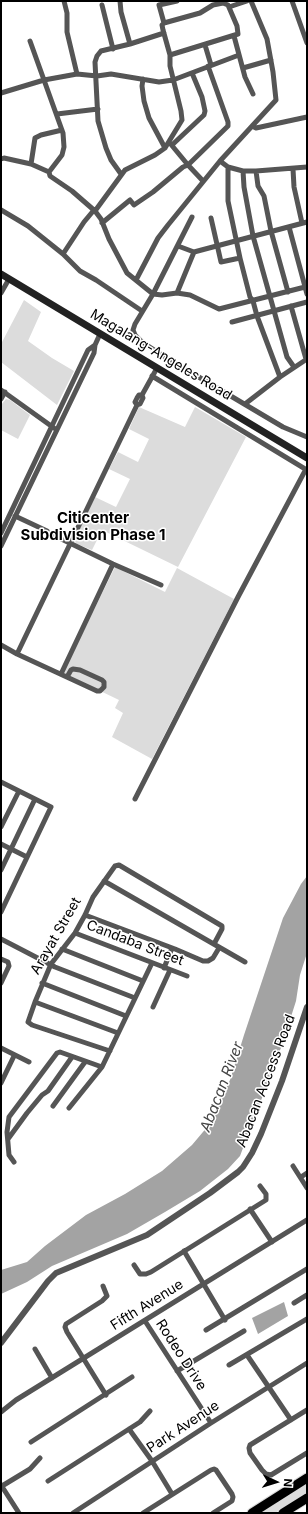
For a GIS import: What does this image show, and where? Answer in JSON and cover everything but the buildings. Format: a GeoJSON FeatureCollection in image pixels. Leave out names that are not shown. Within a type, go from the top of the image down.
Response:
{"type":"FeatureCollection","features":[{"type":"Feature","properties":{"kind":"highway"},"geometry":{"type":"LineString","coordinates":[[252,1513],[307,1478]]}},
{"type":"Feature","properties":{"kind":"highway"},"geometry":{"type":"LineString","coordinates":[[283,1513],[307,1498]]}},
{"type":"Feature","properties":{"kind":"main road","name":"Magalang-Angeles Road"},"geometry":{"type":"LineString","coordinates":[[1,274],[307,458]]}},
{"type":"Feature","properties":{"kind":"street"},"geometry":{"type":"LineString","coordinates":[[64,1],[67,14],[67,32],[77,74]]}},
{"type":"Feature","properties":{"kind":"street"},"geometry":{"type":"LineString","coordinates":[[120,1],[121,12],[130,44]]}},
{"type":"Feature","properties":{"kind":"street"},"geometry":{"type":"LineString","coordinates":[[171,144],[182,117],[173,80],[170,55],[162,25],[164,22],[161,18],[159,4],[177,1]]}},
{"type":"Feature","properties":{"kind":"street"},"geometry":{"type":"LineString","coordinates":[[230,7],[247,1]]}},
{"type":"Feature","properties":{"kind":"street"},"geometry":{"type":"LineString","coordinates":[[136,280],[158,238],[220,160],[276,100],[267,39],[252,1]]}},
{"type":"Feature","properties":{"kind":"street"},"geometry":{"type":"LineString","coordinates":[[292,1],[307,43]]}},
{"type":"Feature","properties":{"kind":"street"},"geometry":{"type":"LineString","coordinates":[[164,22],[200,13],[213,5],[226,3],[230,7],[238,30],[238,34],[234,36],[170,55]]}},
{"type":"Feature","properties":{"kind":"street"},"geometry":{"type":"LineString","coordinates":[[102,5],[113,49]]}},
{"type":"Feature","properties":{"kind":"street"},"geometry":{"type":"LineString","coordinates":[[121,174],[110,160],[98,121],[97,76],[95,62],[101,51],[113,49],[164,33]]}},
{"type":"Feature","properties":{"kind":"street"},"geometry":{"type":"LineString","coordinates":[[234,36],[243,68],[253,94]]}},
{"type":"Feature","properties":{"kind":"street"},"geometry":{"type":"LineString","coordinates":[[30,41],[57,114],[64,140],[62,155],[49,172]]}},
{"type":"Feature","properties":{"kind":"street"},"geometry":{"type":"LineString","coordinates":[[102,223],[130,200],[134,204],[153,192],[183,167],[188,165],[228,126],[205,44]]}},
{"type":"Feature","properties":{"kind":"street"},"geometry":{"type":"LineString","coordinates":[[1,93],[44,80],[77,74],[97,76],[112,74],[159,82],[173,80],[239,55]]}},
{"type":"Feature","properties":{"kind":"street"},"geometry":{"type":"LineString","coordinates":[[243,68],[271,60]]}},
{"type":"Feature","properties":{"kind":"street"},"geometry":{"type":"LineString","coordinates":[[63,254],[84,222],[121,174],[155,155],[171,144],[204,115],[205,110],[202,97],[192,73]]}},
{"type":"Feature","properties":{"kind":"street"},"geometry":{"type":"LineString","coordinates":[[143,79],[142,86],[144,101],[149,118],[165,148]]}},
{"type":"Feature","properties":{"kind":"street"},"geometry":{"type":"LineString","coordinates":[[57,114],[98,109]]}},
{"type":"Feature","properties":{"kind":"street"},"geometry":{"type":"LineString","coordinates":[[252,126],[256,128],[307,117]]}},
{"type":"Feature","properties":{"kind":"street"},"geometry":{"type":"LineString","coordinates":[[31,164],[35,138],[62,130]]}},
{"type":"Feature","properties":{"kind":"street"},"geometry":{"type":"LineString","coordinates":[[171,144],[203,181]]}},
{"type":"Feature","properties":{"kind":"street"},"geometry":{"type":"LineString","coordinates":[[1,159],[4,158],[31,164],[49,172],[50,176],[72,191],[94,210],[127,273],[153,294],[162,295],[176,293],[190,295],[219,309],[305,287]]}},
{"type":"Feature","properties":{"kind":"street"},"geometry":{"type":"LineString","coordinates":[[220,160],[228,167],[243,171],[307,167]]}},
{"type":"Feature","properties":{"kind":"street"},"geometry":{"type":"LineString","coordinates":[[228,167],[228,195],[240,258],[250,296],[280,377]]}},
{"type":"Feature","properties":{"kind":"street"},"geometry":{"type":"LineString","coordinates":[[178,246],[194,252],[305,223],[294,187],[293,169]]}},
{"type":"Feature","properties":{"kind":"street"},"geometry":{"type":"LineString","coordinates":[[243,171],[244,187],[253,236],[269,296],[288,357],[294,367]]}},
{"type":"Feature","properties":{"kind":"street"},"geometry":{"type":"LineString","coordinates":[[256,171],[258,186],[264,196],[271,231],[288,292]]}},
{"type":"Feature","properties":{"kind":"street"},"geometry":{"type":"LineString","coordinates":[[1,210],[28,226],[63,254],[80,271],[142,311]]}},
{"type":"Feature","properties":{"kind":"street"},"geometry":{"type":"LineString","coordinates":[[192,217],[185,228],[178,246],[153,294],[135,324],[133,330],[135,335],[142,342],[284,428],[307,437]]}},
{"type":"Feature","properties":{"kind":"street"},"geometry":{"type":"LineString","coordinates":[[211,218],[221,262],[240,258]]}},
{"type":"Feature","properties":{"kind":"street"},"geometry":{"type":"LineString","coordinates":[[289,227],[307,294]]}},
{"type":"Feature","properties":{"kind":"street"},"geometry":{"type":"LineString","coordinates":[[176,293],[194,252]]}},
{"type":"Feature","properties":{"kind":"street"},"geometry":{"type":"LineString","coordinates":[[1,293],[8,278]]}},
{"type":"Feature","properties":{"kind":"street"},"geometry":{"type":"LineString","coordinates":[[232,322],[307,302]]}},
{"type":"Feature","properties":{"kind":"street"},"geometry":{"type":"LineString","coordinates":[[245,404],[280,377],[307,359],[291,306]]}},
{"type":"Feature","properties":{"kind":"street"},"geometry":{"type":"LineString","coordinates":[[1,546],[94,353],[95,345],[100,334]]}},
{"type":"Feature","properties":{"kind":"street"},"geometry":{"type":"LineString","coordinates":[[1,533],[88,350],[95,345]]}},
{"type":"Feature","properties":{"kind":"street"},"geometry":{"type":"LineString","coordinates":[[17,654],[137,405],[140,404],[142,395],[157,368]]}},
{"type":"Feature","properties":{"kind":"street"},"geometry":{"type":"LineString","coordinates":[[135,799],[252,569],[306,470],[152,376]]}},
{"type":"Feature","properties":{"kind":"street"},"geometry":{"type":"LineString","coordinates":[[171,388],[176,380]]}},
{"type":"Feature","properties":{"kind":"street"},"geometry":{"type":"LineString","coordinates":[[1,399],[3,391],[56,430]]}},
{"type":"Feature","properties":{"kind":"street"},"geometry":{"type":"LineString","coordinates":[[196,403],[201,394]]}},
{"type":"Feature","properties":{"kind":"street"},"geometry":{"type":"LineString","coordinates":[[236,426],[240,418]]}},
{"type":"Feature","properties":{"kind":"street"},"geometry":{"type":"LineString","coordinates":[[15,516],[113,564],[161,585]]}},
{"type":"Feature","properties":{"kind":"street"},"geometry":{"type":"LineString","coordinates":[[61,674],[113,564]]}},
{"type":"Feature","properties":{"kind":"street"},"geometry":{"type":"LineString","coordinates":[[1,645],[17,654],[97,691],[100,691],[104,687],[104,682],[102,680],[76,669],[71,670],[67,677]]}},
{"type":"Feature","properties":{"kind":"street"},"geometry":{"type":"LineString","coordinates":[[1,782],[51,807],[1,912]]}},
{"type":"Feature","properties":{"kind":"street"},"geometry":{"type":"LineString","coordinates":[[1,827],[19,791]]}},
{"type":"Feature","properties":{"kind":"street"},"geometry":{"type":"LineString","coordinates":[[1,870],[35,799]]}},
{"type":"Feature","properties":{"kind":"street"},"geometry":{"type":"LineString","coordinates":[[1,844],[27,857]]}},
{"type":"Feature","properties":{"kind":"street","name":"Arayat Street"},"geometry":{"type":"LineString","coordinates":[[110,1051],[32,1026],[29,1024],[29,1019],[42,983],[51,964],[75,933],[93,897],[116,866],[119,865],[222,926],[222,929],[214,944]]}},
{"type":"Feature","properties":{"kind":"street"},"geometry":{"type":"LineString","coordinates":[[104,881],[245,962]]}},
{"type":"Feature","properties":{"kind":"street"},"geometry":{"type":"LineString","coordinates":[[85,915],[206,961],[214,956],[219,948]]}},
{"type":"Feature","properties":{"kind":"street","name":"Candaba Street"},"geometry":{"type":"LineString","coordinates":[[75,933],[187,976]]}},
{"type":"Feature","properties":{"kind":"street"},"geometry":{"type":"LineString","coordinates":[[1,939],[51,964],[135,998]]}},
{"type":"Feature","properties":{"kind":"street"},"geometry":{"type":"LineString","coordinates":[[164,968],[172,948]]}},
{"type":"Feature","properties":{"kind":"street"},"geometry":{"type":"LineString","coordinates":[[62,949],[143,981]]}},
{"type":"Feature","properties":{"kind":"street"},"geometry":{"type":"LineString","coordinates":[[1,959],[9,964],[9,968],[1,983]]}},
{"type":"Feature","properties":{"kind":"street"},"geometry":{"type":"LineString","coordinates":[[69,1108],[102,1067],[152,963]]}},
{"type":"Feature","properties":{"kind":"street"},"geometry":{"type":"LineString","coordinates":[[154,1007],[170,970]]}},
{"type":"Feature","properties":{"kind":"street"},"geometry":{"type":"LineString","coordinates":[[42,983],[126,1016]]}},
{"type":"Feature","properties":{"kind":"street"},"geometry":{"type":"LineString","coordinates":[[35,1002],[118,1033]]}},
{"type":"Feature","properties":{"kind":"street","name":"Abacan Access Road"},"geometry":{"type":"LineString","coordinates":[[1,1343],[48,1281],[56,1273],[147,1235],[210,1193],[243,1167],[250,1157],[261,1134],[282,1082],[306,1015],[307,1008]]}},
{"type":"Feature","properties":{"kind":"street"},"geometry":{"type":"LineString","coordinates":[[1,1048],[14,1056],[29,1062]]}},
{"type":"Feature","properties":{"kind":"street"},"geometry":{"type":"LineString","coordinates":[[14,1162],[9,1155],[7,1132],[9,1117],[57,1053],[60,1052],[102,1067]]}},
{"type":"Feature","properties":{"kind":"street"},"geometry":{"type":"LineString","coordinates":[[1,1083],[14,1056]]}},
{"type":"Feature","properties":{"kind":"street"},"geometry":{"type":"LineString","coordinates":[[8,1139],[42,1095],[48,1091],[72,1057]]}},
{"type":"Feature","properties":{"kind":"street"},"geometry":{"type":"LineString","coordinates":[[53,1106],[85,1062]]}},
{"type":"Feature","properties":{"kind":"street"},"geometry":{"type":"LineString","coordinates":[[293,1166],[307,1188]]}},
{"type":"Feature","properties":{"kind":"street"},"geometry":{"type":"LineString","coordinates":[[301,1177],[307,1173]]}},
{"type":"Feature","properties":{"kind":"street"},"geometry":{"type":"LineString","coordinates":[[134,1265],[140,1274],[151,1272],[266,1200],[266,1194],[260,1186]]}},
{"type":"Feature","properties":{"kind":"street"},"geometry":{"type":"LineString","coordinates":[[250,1209],[272,1242]]}},
{"type":"Feature","properties":{"kind":"street","name":"Fifth Avenue"},"geometry":{"type":"LineString","coordinates":[[1,1412],[16,1400],[307,1220]]}},
{"type":"Feature","properties":{"kind":"street"},"geometry":{"type":"LineString","coordinates":[[184,1251],[225,1320]]}},
{"type":"Feature","properties":{"kind":"street"},"geometry":{"type":"LineString","coordinates":[[206,1330],[225,1320],[307,1269]]}},
{"type":"Feature","properties":{"kind":"street"},"geometry":{"type":"LineString","coordinates":[[103,1286],[107,1296],[102,1301],[66,1324],[67,1332],[106,1395]]}},
{"type":"Feature","properties":{"kind":"street"},"geometry":{"type":"LineString","coordinates":[[294,1303],[307,1295]]}},
{"type":"Feature","properties":{"kind":"street"},"geometry":{"type":"LineString","coordinates":[[229,1366],[307,1319]]}},
{"type":"Feature","properties":{"kind":"street","name":"Rodeo Drive"},"geometry":{"type":"LineString","coordinates":[[145,1321],[211,1423]]}},
{"type":"Feature","properties":{"kind":"street"},"geometry":{"type":"LineString","coordinates":[[177,1371],[244,1331]]}},
{"type":"Feature","properties":{"kind":"street"},"geometry":{"type":"LineString","coordinates":[[34,1349],[52,1378]]}},
{"type":"Feature","properties":{"kind":"street"},"geometry":{"type":"LineString","coordinates":[[248,1355],[291,1420]]}},
{"type":"Feature","properties":{"kind":"street","name":"Park Avenue"},"geometry":{"type":"LineString","coordinates":[[73,1513],[211,1423],[307,1363]]}},
{"type":"Feature","properties":{"kind":"street"},"geometry":{"type":"LineString","coordinates":[[31,1442],[132,1377]]}},
{"type":"Feature","properties":{"kind":"street"},"geometry":{"type":"LineString","coordinates":[[307,1410],[250,1445],[250,1453],[266,1474],[271,1475],[307,1453]]}},
{"type":"Feature","properties":{"kind":"street"},"geometry":{"type":"LineString","coordinates":[[48,1481],[140,1422],[150,1411]]}},
{"type":"Feature","properties":{"kind":"street"},"geometry":{"type":"LineString","coordinates":[[129,1429],[152,1461],[172,1494]]}},
{"type":"Feature","properties":{"kind":"street"},"geometry":{"type":"LineString","coordinates":[[19,1513],[1,1486],[30,1469],[40,1458]]}},
{"type":"Feature","properties":{"kind":"street"},"geometry":{"type":"LineString","coordinates":[[143,1513],[211,1470],[216,1470],[232,1494],[233,1498],[232,1501],[213,1513]]}},
{"type":"Feature","properties":{"kind":"shaded area"},"geometry":{"type":"Polygon","coordinates":[[[24,300],[41,312],[28,341],[74,371],[57,405],[1,362],[1,344],[24,300]]]}},
{"type":"Feature","properties":{"kind":"shaded area"},"geometry":{"type":"Polygon","coordinates":[[[6,399],[10,400],[30,415],[18,439],[1,430],[1,405],[6,399]]]}},
{"type":"Feature","properties":{"kind":"shaded area"},"geometry":{"type":"Polygon","coordinates":[[[139,407],[185,427],[195,407],[246,437],[178,567],[102,530],[92,550],[77,544],[74,541],[95,497],[116,507],[130,479],[109,469],[118,452],[138,462],[149,439],[129,429],[139,407]]]}},
{"type":"Feature","properties":{"kind":"shaded area"},"geometry":{"type":"Polygon","coordinates":[[[115,567],[165,592],[177,568],[234,599],[152,759],[112,737],[123,713],[115,708],[119,700],[63,673],[115,567]]]}},
{"type":"Feature","properties":{"kind":"shaded area"},"geometry":{"type":"Polygon","coordinates":[[[307,876],[307,953],[300,975],[296,1001],[282,1045],[240,1156],[228,1169],[200,1191],[127,1234],[52,1266],[27,1282],[1,1294],[1,1270],[27,1262],[45,1246],[86,1215],[125,1194],[162,1171],[192,1145],[208,1126],[230,1080],[283,918],[301,884],[307,876]]]}},
{"type":"Feature","properties":{"kind":"shaded area"},"geometry":{"type":"Polygon","coordinates":[[[284,1302],[288,1316],[258,1334],[252,1318],[284,1302]]]}},
{"type":"Feature","properties":{"kind":"shaded area"},"geometry":{"type":"Polygon","coordinates":[[[307,1481],[307,1493],[275,1513],[257,1513],[307,1481]]]}},
{"type":"Feature","properties":{"kind":"district","name":"Citicenter Subdivision Phase 1"},"geometry":{"type":"Point","coordinates":[93,526]}},
{"type":"Feature","properties":{"kind":"water label","name":"Abacan River"},"geometry":{"type":"Point","coordinates":[222,1087]}}]}
